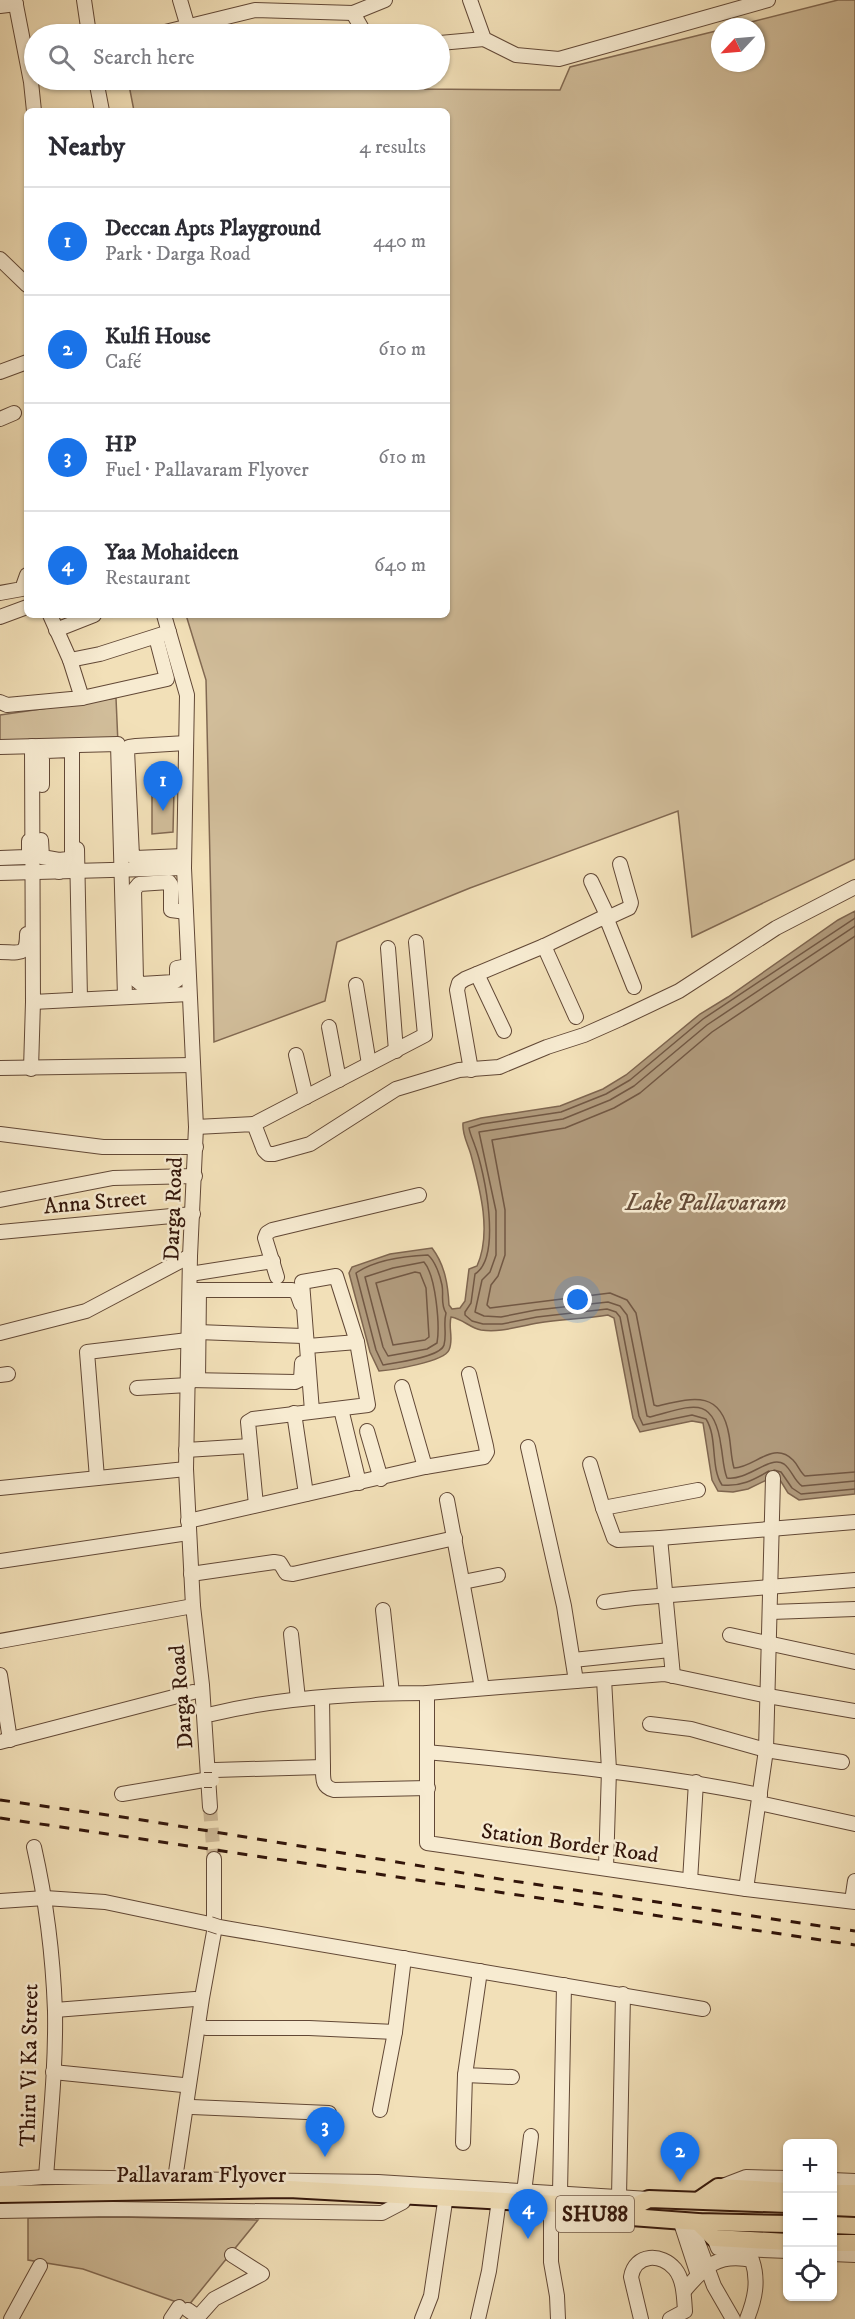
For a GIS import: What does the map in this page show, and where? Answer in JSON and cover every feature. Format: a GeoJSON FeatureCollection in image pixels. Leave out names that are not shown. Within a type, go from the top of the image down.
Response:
{"type":"FeatureCollection","features":[{"type":"Feature","properties":{"kind":"main road"},"geometry":{"type":"LineString","coordinates":[[699,2200],[718,2187],[783,2191]]}},
{"type":"Feature","properties":{"kind":"main road","name":"Pallavaram Flyover"},"geometry":{"type":"LineString","coordinates":[[0,2194],[289,2189],[402,2198]]}},
{"type":"Feature","properties":{"kind":"main road"},"geometry":{"type":"LineString","coordinates":[[837,2193],[855,2193]]}},
{"type":"Feature","properties":{"kind":"main road","name":"Pallavaram Flyover"},"geometry":{"type":"LineString","coordinates":[[0,2201],[126,2196],[373,2196]]}},
{"type":"Feature","properties":{"kind":"main road","name":"SHU88"},"geometry":{"type":"LineString","coordinates":[[402,2198],[631,2208],[650,2199],[783,2204]]}},
{"type":"Feature","properties":{"kind":"main road","name":"SHU88"},"geometry":{"type":"LineString","coordinates":[[402,2198],[689,2221],[783,2224]]}},
{"type":"Feature","properties":{"kind":"main road"},"geometry":{"type":"LineString","coordinates":[[837,2207],[855,2208]]}},
{"type":"Feature","properties":{"kind":"main road"},"geometry":{"type":"LineString","coordinates":[[689,2221],[714,2238],[783,2242]]}},
{"type":"Feature","properties":{"kind":"main road"},"geometry":{"type":"LineString","coordinates":[[837,2225],[855,2226]]}},
{"type":"Feature","properties":{"kind":"main road"},"geometry":{"type":"LineString","coordinates":[[837,2243],[855,2243]]}},
{"type":"Feature","properties":{"kind":"street"},"geometry":{"type":"LineString","coordinates":[[84,0],[88,24]]}},
{"type":"Feature","properties":{"kind":"street"},"geometry":{"type":"LineString","coordinates":[[180,0],[187,24]]}},
{"type":"Feature","properties":{"kind":"street"},"geometry":{"type":"LineString","coordinates":[[197,24],[255,5],[353,13],[385,0]]}},
{"type":"Feature","properties":{"kind":"street"},"geometry":{"type":"LineString","coordinates":[[470,0],[484,39]]}},
{"type":"Feature","properties":{"kind":"street"},"geometry":{"type":"LineString","coordinates":[[450,42],[484,39],[516,55],[559,59],[768,0]]}},
{"type":"Feature","properties":{"kind":"street"},"geometry":{"type":"LineString","coordinates":[[0,6],[16,2],[24,45]]}},
{"type":"Feature","properties":{"kind":"street"},"geometry":{"type":"LineString","coordinates":[[353,13],[359,24]]}},
{"type":"Feature","properties":{"kind":"street"},"geometry":{"type":"LineString","coordinates":[[32,90],[34,108]]}},
{"type":"Feature","properties":{"kind":"street"},"geometry":{"type":"LineString","coordinates":[[98,90],[101,108]]}},
{"type":"Feature","properties":{"kind":"street"},"geometry":{"type":"LineString","coordinates":[[0,259],[24,282]]}},
{"type":"Feature","properties":{"kind":"street"},"geometry":{"type":"LineString","coordinates":[[0,372],[24,363]]}},
{"type":"Feature","properties":{"kind":"street"},"geometry":{"type":"LineString","coordinates":[[0,419],[14,413]]}},
{"type":"Feature","properties":{"kind":"street"},"geometry":{"type":"LineString","coordinates":[[0,593],[22,589],[24,583]]}},
{"type":"Feature","properties":{"kind":"street"},"geometry":{"type":"LineString","coordinates":[[0,617],[24,608]]}},
{"type":"Feature","properties":{"kind":"street"},"geometry":{"type":"LineString","coordinates":[[51,618],[70,660],[82,698]]}},
{"type":"Feature","properties":{"kind":"street"},"geometry":{"type":"LineString","coordinates":[[56,630],[86,618]]}},
{"type":"Feature","properties":{"kind":"street","name":"Darga Road"},"geometry":{"type":"LineString","coordinates":[[164,618],[163,634],[187,695],[184,862],[196,1147],[190,1256],[190,1274],[194,1290],[193,1336],[186,1469],[190,1574],[202,1685],[210,1803],[210,1778]]}},
{"type":"Feature","properties":{"kind":"street"},"geometry":{"type":"LineString","coordinates":[[0,702],[7,705],[82,698],[165,681],[168,676],[163,634],[100,654],[70,660]]}},
{"type":"Feature","properties":{"kind":"street"},"geometry":{"type":"LineString","coordinates":[[184,862],[132,856],[128,750],[129,747],[136,746],[186,743]]}},
{"type":"Feature","properties":{"kind":"street"},"geometry":{"type":"LineString","coordinates":[[0,750],[32,746],[118,744],[125,997]]}},
{"type":"Feature","properties":{"kind":"street"},"geometry":{"type":"LineString","coordinates":[[75,745],[80,999]]}},
{"type":"Feature","properties":{"kind":"street"},"geometry":{"type":"LineString","coordinates":[[31,1069],[34,873],[32,746]]}},
{"type":"Feature","properties":{"kind":"street"},"geometry":{"type":"LineString","coordinates":[[0,750],[24,749],[29,755],[29,854],[7,858],[7,877]]}},
{"type":"Feature","properties":{"kind":"street"},"geometry":{"type":"LineString","coordinates":[[7,877],[59,866],[72,856],[73,755],[70,750],[50,750],[42,756],[42,857],[59,866],[78,871],[122,870],[184,862]]}},
{"type":"Feature","properties":{"kind":"street"},"geometry":{"type":"LineString","coordinates":[[471,1070],[457,990],[459,983],[544,946],[599,918],[606,918],[629,908],[632,903],[620,864]]}},
{"type":"Feature","properties":{"kind":"street"},"geometry":{"type":"LineString","coordinates":[[0,952],[21,952],[27,947],[27,883],[7,877]]}},
{"type":"Feature","properties":{"kind":"street"},"geometry":{"type":"LineString","coordinates":[[591,881],[634,987]]}},
{"type":"Feature","properties":{"kind":"street"},"geometry":{"type":"LineString","coordinates":[[186,912],[171,910],[169,882],[139,884],[134,890],[136,980],[141,984],[174,982],[177,980],[177,968],[188,966]]}},
{"type":"Feature","properties":{"kind":"street"},"geometry":{"type":"LineString","coordinates":[[254,1124],[264,1150],[267,1154],[274,1154],[310,1143],[396,1089],[459,1070],[499,1067],[547,1047],[584,1035],[680,991],[776,928],[855,886]]}},
{"type":"Feature","properties":{"kind":"street"},"geometry":{"type":"LineString","coordinates":[[196,1127],[254,1124],[425,1035],[416,942]]}},
{"type":"Feature","properties":{"kind":"street"},"geometry":{"type":"LineString","coordinates":[[544,946],[576,1017]]}},
{"type":"Feature","properties":{"kind":"street"},"geometry":{"type":"LineString","coordinates":[[388,948],[396,1051]]}},
{"type":"Feature","properties":{"kind":"street"},"geometry":{"type":"LineString","coordinates":[[477,974],[504,1031]]}},
{"type":"Feature","properties":{"kind":"street"},"geometry":{"type":"LineString","coordinates":[[356,985],[369,1064]]}},
{"type":"Feature","properties":{"kind":"street"},"geometry":{"type":"LineString","coordinates":[[33,1002],[189,994]]}},
{"type":"Feature","properties":{"kind":"street"},"geometry":{"type":"LineString","coordinates":[[329,1027],[339,1080]]}},
{"type":"Feature","properties":{"kind":"street"},"geometry":{"type":"LineString","coordinates":[[296,1055],[306,1097]]}},
{"type":"Feature","properties":{"kind":"street"},"geometry":{"type":"LineString","coordinates":[[0,1068],[193,1065]]}},
{"type":"Feature","properties":{"kind":"street"},"geometry":{"type":"LineString","coordinates":[[0,1134],[103,1147],[196,1147]]}},
{"type":"Feature","properties":{"kind":"street"},"geometry":{"type":"LineString","coordinates":[[0,1200],[113,1178],[195,1176]]}},
{"type":"Feature","properties":{"kind":"street"},"geometry":{"type":"LineString","coordinates":[[277,1277],[265,1238],[272,1230],[419,1195]]}},
{"type":"Feature","properties":{"kind":"street","name":"Anna Street"},"geometry":{"type":"LineString","coordinates":[[0,1232],[193,1214]]}},
{"type":"Feature","properties":{"kind":"street"},"geometry":{"type":"LineString","coordinates":[[0,1334],[86,1311],[190,1256]]}},
{"type":"Feature","properties":{"kind":"street"},"geometry":{"type":"LineString","coordinates":[[190,1274],[273,1262]]}},
{"type":"Feature","properties":{"kind":"street"},"geometry":{"type":"LineString","coordinates":[[137,1388],[191,1382],[295,1382],[301,1379],[305,1341],[302,1282],[336,1276],[357,1342],[368,1405],[294,1413],[253,1419],[248,1422],[256,1505]]}},
{"type":"Feature","properties":{"kind":"street"},"geometry":{"type":"LineString","coordinates":[[194,1290],[292,1290],[297,1293],[300,1298],[312,1411]]}},
{"type":"Feature","properties":{"kind":"street"},"geometry":{"type":"LineString","coordinates":[[97,1478],[87,1352],[193,1336],[357,1342]]}},
{"type":"Feature","properties":{"kind":"street"},"geometry":{"type":"LineString","coordinates":[[0,1561],[188,1527],[256,1505],[381,1479],[425,1467],[484,1457],[487,1452],[469,1374]]}},
{"type":"Feature","properties":{"kind":"street"},"geometry":{"type":"LineString","coordinates":[[402,1387],[425,1467]]}},
{"type":"Feature","properties":{"kind":"street"},"geometry":{"type":"LineString","coordinates":[[341,1409],[359,1483]]}},
{"type":"Feature","properties":{"kind":"street"},"geometry":{"type":"LineString","coordinates":[[294,1413],[306,1494]]}},
{"type":"Feature","properties":{"kind":"street"},"geometry":{"type":"LineString","coordinates":[[367,1431],[381,1479]]}},
{"type":"Feature","properties":{"kind":"street"},"geometry":{"type":"LineString","coordinates":[[186,1450],[250,1446]]}},
{"type":"Feature","properties":{"kind":"street"},"geometry":{"type":"LineString","coordinates":[[528,1447],[564,1606],[576,1681]]}},
{"type":"Feature","properties":{"kind":"street"},"geometry":{"type":"LineString","coordinates":[[590,1464],[614,1539],[618,1540],[855,1522]]}},
{"type":"Feature","properties":{"kind":"street"},"geometry":{"type":"LineString","coordinates":[[0,1488],[186,1469]]}},
{"type":"Feature","properties":{"kind":"street"},"geometry":{"type":"LineString","coordinates":[[746,1889],[766,1750],[773,1478]]}},
{"type":"Feature","properties":{"kind":"street"},"geometry":{"type":"LineString","coordinates":[[603,1508],[698,1490]]}},
{"type":"Feature","properties":{"kind":"street"},"geometry":{"type":"LineString","coordinates":[[447,1500],[482,1688]]}},
{"type":"Feature","properties":{"kind":"street"},"geometry":{"type":"LineString","coordinates":[[190,1574],[274,1562],[280,1563],[285,1573],[293,1574],[454,1538]]}},
{"type":"Feature","properties":{"kind":"street"},"geometry":{"type":"LineString","coordinates":[[660,1538],[673,1676]]}},
{"type":"Feature","properties":{"kind":"street"},"geometry":{"type":"LineString","coordinates":[[463,1582],[498,1575]]}},
{"type":"Feature","properties":{"kind":"street"},"geometry":{"type":"LineString","coordinates":[[604,1602],[855,1580]]}},
{"type":"Feature","properties":{"kind":"street"},"geometry":{"type":"LineString","coordinates":[[0,1641],[193,1606]]}},
{"type":"Feature","properties":{"kind":"street"},"geometry":{"type":"LineString","coordinates":[[771,1612],[855,1609]]}},
{"type":"Feature","properties":{"kind":"street"},"geometry":{"type":"LineString","coordinates":[[383,1610],[392,1693]]}},
{"type":"Feature","properties":{"kind":"street"},"geometry":{"type":"LineString","coordinates":[[195,1632],[203,1642],[212,1714],[210,1778],[193,1692],[189,1646],[195,1632]]}},
{"type":"Feature","properties":{"kind":"street"},"geometry":{"type":"LineString","coordinates":[[291,1634],[298,1699]]}},
{"type":"Feature","properties":{"kind":"street"},"geometry":{"type":"LineString","coordinates":[[730,1635],[855,1662]]}},
{"type":"Feature","properties":{"kind":"street"},"geometry":{"type":"LineString","coordinates":[[573,1660],[670,1650]]}},
{"type":"Feature","properties":{"kind":"street"},"geometry":{"type":"LineString","coordinates":[[212,1714],[298,1699],[428,1693],[664,1674],[768,1696],[855,1711]]}},
{"type":"Feature","properties":{"kind":"street"},"geometry":{"type":"LineString","coordinates":[[0,1675],[5,1741],[193,1692]]}},
{"type":"Feature","properties":{"kind":"street"},"geometry":{"type":"LineString","coordinates":[[604,1679],[609,1770],[606,1868]]}},
{"type":"Feature","properties":{"kind":"street","name":"Station Border Road"},"geometry":{"type":"LineString","coordinates":[[428,1693],[427,1844],[854,1902]]}},
{"type":"Feature","properties":{"kind":"street"},"geometry":{"type":"LineString","coordinates":[[322,1698],[323,1782],[327,1788],[334,1790],[428,1788]]}},
{"type":"Feature","properties":{"kind":"street"},"geometry":{"type":"LineString","coordinates":[[650,1724],[691,1729],[766,1750],[842,1762]]}},
{"type":"Feature","properties":{"kind":"street"},"geometry":{"type":"LineString","coordinates":[[428,1752],[609,1770],[696,1782],[855,1824]]}},
{"type":"Feature","properties":{"kind":"street"},"geometry":{"type":"LineString","coordinates":[[122,1794],[210,1778],[323,1767]]}},
{"type":"Feature","properties":{"kind":"street"},"geometry":{"type":"LineString","coordinates":[[690,1881],[696,1782]]}},
{"type":"Feature","properties":{"kind":"street","name":"Thiru Vi Ka Street"},"geometry":{"type":"LineString","coordinates":[[34,1846],[45,1898],[55,2010],[46,2177]]}},
{"type":"Feature","properties":{"kind":"street"},"geometry":{"type":"LineString","coordinates":[[175,2179],[206,2028],[215,1925],[218,1860],[214,1932],[188,2112]]}},
{"type":"Feature","properties":{"kind":"street"},"geometry":{"type":"LineString","coordinates":[[208,1874],[215,1925],[195,1999],[179,2102],[188,2112],[329,2113]]}},
{"type":"Feature","properties":{"kind":"street"},"geometry":{"type":"LineString","coordinates":[[854,1902],[855,1881]]}},
{"type":"Feature","properties":{"kind":"street"},"geometry":{"type":"LineString","coordinates":[[0,1901],[45,1898],[105,1902],[215,1925],[704,2009]]}},
{"type":"Feature","properties":{"kind":"street"},"geometry":{"type":"LineString","coordinates":[[380,2110],[395,2032],[404,1958]]}},
{"type":"Feature","properties":{"kind":"street"},"geometry":{"type":"LineString","coordinates":[[463,2143],[465,2075],[480,1971]]}},
{"type":"Feature","properties":{"kind":"street"},"geometry":{"type":"LineString","coordinates":[[560,2193],[564,1985]]}},
{"type":"Feature","properties":{"kind":"street"},"geometry":{"type":"LineString","coordinates":[[619,2197],[623,1994]]}},
{"type":"Feature","properties":{"kind":"street"},"geometry":{"type":"LineString","coordinates":[[55,2010],[195,1999]]}},
{"type":"Feature","properties":{"kind":"street"},"geometry":{"type":"LineString","coordinates":[[206,2028],[309,2028],[395,2032]]}},
{"type":"Feature","properties":{"kind":"street"},"geometry":{"type":"LineString","coordinates":[[53,2072],[183,2085]]}},
{"type":"Feature","properties":{"kind":"street"},"geometry":{"type":"LineString","coordinates":[[465,2075],[512,2077]]}},
{"type":"Feature","properties":{"kind":"street"},"geometry":{"type":"LineString","coordinates":[[524,2192],[531,2136]]}},
{"type":"Feature","properties":{"kind":"street"},"geometry":{"type":"LineString","coordinates":[[0,2180],[46,2177],[378,2182],[650,2199]]}},
{"type":"Feature","properties":{"kind":"street"},"geometry":{"type":"LineString","coordinates":[[718,2187],[746,2177],[783,2178]]}},
{"type":"Feature","properties":{"kind":"street"},"geometry":{"type":"LineString","coordinates":[[837,2180],[855,2181]]}},
{"type":"Feature","properties":{"kind":"street"},"geometry":{"type":"LineString","coordinates":[[0,2211],[113,2209],[382,2213],[402,2198]]}},
{"type":"Feature","properties":{"kind":"street"},"geometry":{"type":"LineString","coordinates":[[422,2319],[431,2296],[445,2202]]}},
{"type":"Feature","properties":{"kind":"street"},"geometry":{"type":"LineString","coordinates":[[478,2319],[489,2271],[498,2207]]}},
{"type":"Feature","properties":{"kind":"street"},"geometry":{"type":"LineString","coordinates":[[551,2210],[551,2262],[557,2296],[558,2319]]}},
{"type":"Feature","properties":{"kind":"street"},"geometry":{"type":"LineString","coordinates":[[689,2221],[702,2270],[733,2319]]}},
{"type":"Feature","properties":{"kind":"street"},"geometry":{"type":"LineString","coordinates":[[714,2238],[718,2248],[783,2252]]}},
{"type":"Feature","properties":{"kind":"street"},"geometry":{"type":"LineString","coordinates":[[837,2254],[855,2255]]}},
{"type":"Feature","properties":{"kind":"street"},"geometry":{"type":"LineString","coordinates":[[171,2319],[183,2308],[198,2317],[214,2299],[262,2274],[232,2255]]}},
{"type":"Feature","properties":{"kind":"street"},"geometry":{"type":"LineString","coordinates":[[641,2319],[631,2277],[635,2267],[653,2257],[660,2258],[676,2270],[684,2291],[687,2315],[670,2319]]}},
{"type":"Feature","properties":{"kind":"street"},"geometry":{"type":"LineString","coordinates":[[684,2291],[702,2270],[722,2259],[752,2260],[757,2274],[755,2299],[747,2319]]}},
{"type":"Feature","properties":{"kind":"street"},"geometry":{"type":"LineString","coordinates":[[11,2319],[40,2266]]}},
{"type":"Feature","properties":{"kind":"shaded area"},"geometry":{"type":"Polygon","coordinates":[[[838,0],[855,0],[855,859],[692,937],[678,811],[470,888],[337,942],[325,1001],[214,1042],[206,680],[187,618],[450,618],[450,108],[133,108],[130,90],[560,90],[570,67],[711,32],[711,72],[765,72],[765,18],[838,0]]]}},
{"type":"Feature","properties":{"kind":"shaded area"},"geometry":{"type":"Polygon","coordinates":[[[116,698],[118,744],[0,746],[0,715],[116,698]]]}},
{"type":"Feature","properties":{"kind":"shaded area"},"geometry":{"type":"Polygon","coordinates":[[[174,789],[173,832],[152,834],[152,790],[174,789]]]}},
{"type":"Feature","properties":{"kind":"shaded area"},"geometry":{"type":"Polygon","coordinates":[[[121,2217],[258,2220],[188,2306],[83,2269],[28,2260],[28,2218],[121,2217]]]}},
{"type":"Feature","properties":{"kind":"water","name":"Lake Pallavaram"},"geometry":{"type":"Polygon","coordinates":[[[855,911],[855,1494],[799,1500],[788,1493],[777,1475],[748,1489],[733,1492],[718,1491],[712,1480],[703,1423],[692,1421],[640,1432],[633,1418],[614,1318],[608,1315],[496,1331],[477,1329],[451,1317],[450,1346],[445,1354],[417,1365],[379,1371],[370,1352],[349,1273],[352,1267],[390,1254],[432,1248],[445,1275],[449,1305],[452,1309],[460,1308],[465,1301],[469,1269],[477,1266],[484,1240],[481,1196],[464,1135],[463,1123],[481,1118],[560,1106],[603,1089],[626,1075],[700,1014],[838,920],[855,911]]]}},
{"type":"Feature","properties":{"kind":"tunnel"},"geometry":{"type":"LineString","coordinates":[[210,1807],[214,1859]]}},
{"type":"Feature","properties":{"kind":"railway"},"geometry":{"type":"LineString","coordinates":[[0,1800],[136,1819],[506,1880],[855,1931]]}},
{"type":"Feature","properties":{"kind":"railway"},"geometry":{"type":"LineString","coordinates":[[0,1818],[855,1945]]}},
{"type":"Feature","properties":{"kind":"place","name":"Deccan Apts Playground"},"geometry":{"type":"Point","coordinates":[163,811]}},
{"type":"Feature","properties":{"kind":"place","name":"HP"},"geometry":{"type":"Point","coordinates":[325,2157]}},
{"type":"Feature","properties":{"kind":"place","name":"Kulfi House"},"geometry":{"type":"Point","coordinates":[680,2182]}},
{"type":"Feature","properties":{"kind":"place","name":"Yaa Mohaideen"},"geometry":{"type":"Point","coordinates":[528,2239]}}]}
